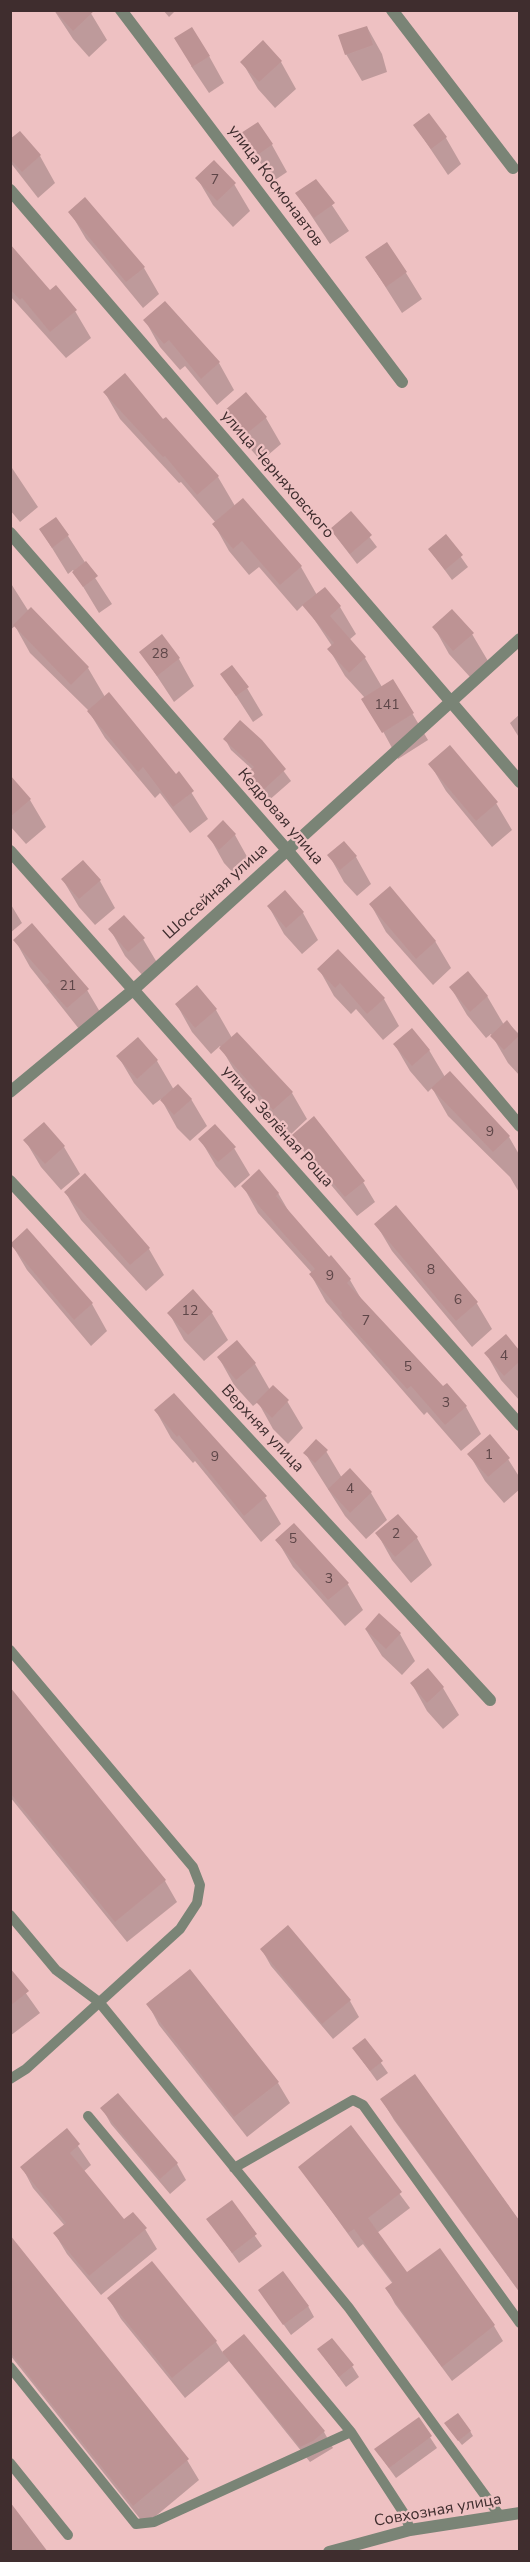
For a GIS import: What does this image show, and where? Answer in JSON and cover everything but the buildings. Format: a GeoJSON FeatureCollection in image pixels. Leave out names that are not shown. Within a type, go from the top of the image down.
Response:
{"type":"FeatureCollection","features":[{"type":"Feature","properties":{"kind":"street","name":"улица Космонавтов"},"geometry":{"type":"LineString","coordinates":[[121,10],[402,382]]}},
{"type":"Feature","properties":{"kind":"street"},"geometry":{"type":"LineString","coordinates":[[392,10],[513,168]]}},
{"type":"Feature","properties":{"kind":"street","name":"улица Черняховского"},"geometry":{"type":"LineString","coordinates":[[10,190],[519,782]]}},
{"type":"Feature","properties":{"kind":"street","name":"Кедровая улица"},"geometry":{"type":"LineString","coordinates":[[10,533],[287,850],[519,1126]]}},
{"type":"Feature","properties":{"kind":"street","name":"Шоссейная улица"},"geometry":{"type":"LineString","coordinates":[[10,1092],[133,990],[519,639]]}},
{"type":"Feature","properties":{"kind":"street","name":"улица Зелёная Роща"},"geometry":{"type":"LineString","coordinates":[[10,851],[519,1425]]}},
{"type":"Feature","properties":{"kind":"street","name":"Верхняя улица"},"geometry":{"type":"LineString","coordinates":[[10,1181],[490,1700]]}},
{"type":"Feature","properties":{"kind":"street","name":"Совхозная улица"},"geometry":{"type":"LineString","coordinates":[[329,2552],[410,2530],[519,2513]]}},
{"type":"Feature","properties":{"kind":"lane"},"geometry":{"type":"LineString","coordinates":[[10,1650],[193,1867],[200,1884],[197,1904],[180,1929],[26,2069],[10,2079]]}},
{"type":"Feature","properties":{"kind":"lane"},"geometry":{"type":"LineString","coordinates":[[10,1915],[56,1970],[99,2002],[349,2308],[500,2516]]}},
{"type":"Feature","properties":{"kind":"lane"},"geometry":{"type":"LineString","coordinates":[[234,2168],[353,2100],[363,2105],[519,2323]]}},
{"type":"Feature","properties":{"kind":"lane"},"geometry":{"type":"LineString","coordinates":[[88,2116],[351,2432],[405,2516],[410,2530]]}},
{"type":"Feature","properties":{"kind":"lane"},"geometry":{"type":"LineString","coordinates":[[10,2367],[136,2524],[154,2522],[351,2432]]}},
{"type":"Feature","properties":{"kind":"lane"},"geometry":{"type":"LineString","coordinates":[[10,2463],[68,2535]]}}]}
